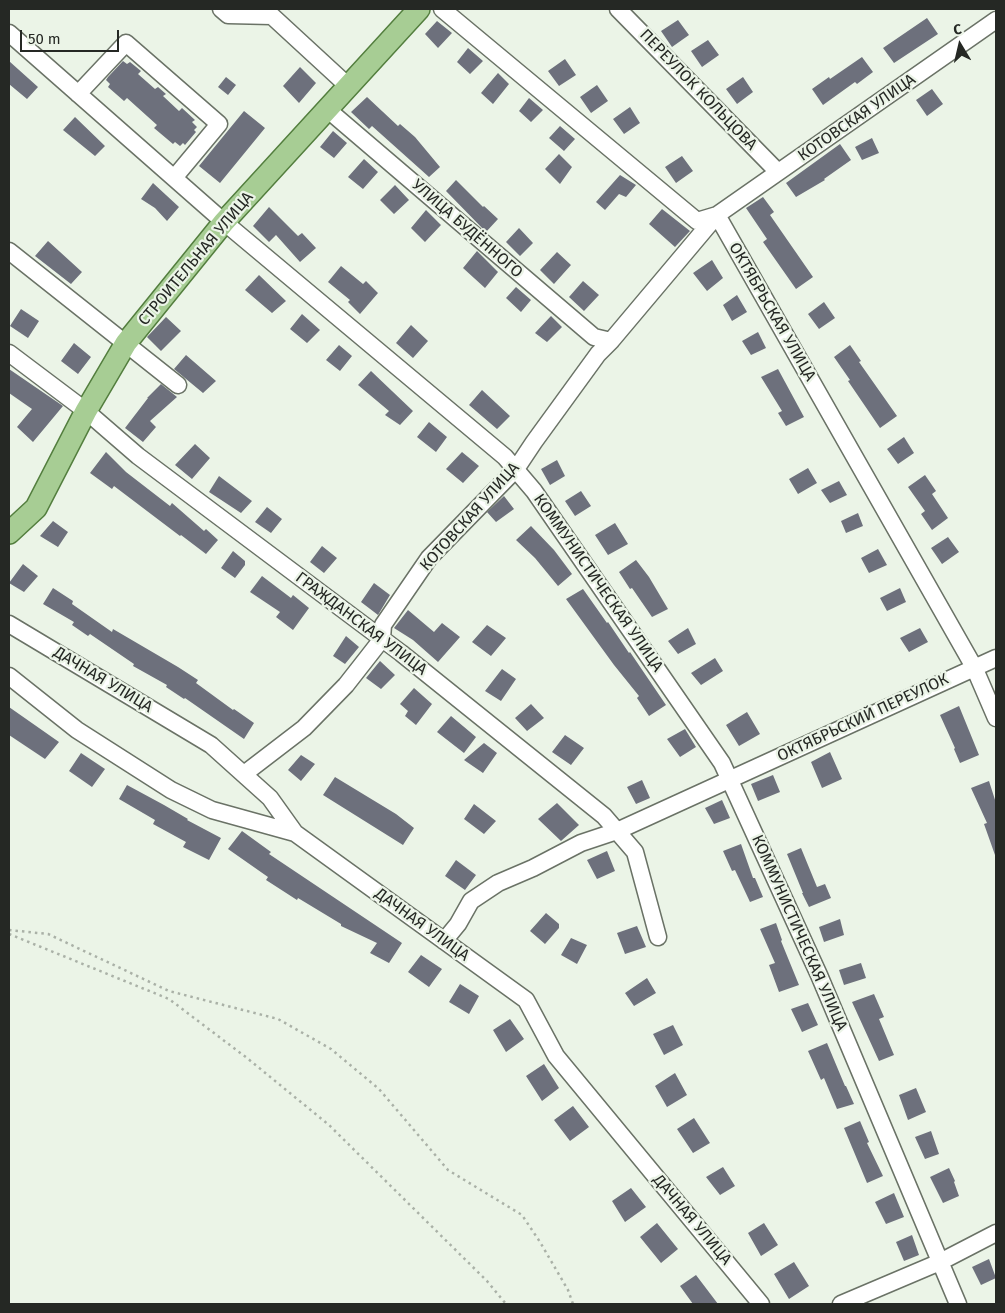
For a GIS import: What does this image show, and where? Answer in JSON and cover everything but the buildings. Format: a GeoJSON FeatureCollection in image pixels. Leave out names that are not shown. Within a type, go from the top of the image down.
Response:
{"type":"FeatureCollection","features":[{"type":"Feature","properties":{"kind":"main road","name":"СТРОИТЕЛЬНАЯ УЛИЦА"},"geometry":{"type":"LineString","coordinates":[[9,533],[36,508],[86,411],[126,343],[224,222],[419,9]]}},
{"type":"Feature","properties":{"kind":"street"},"geometry":{"type":"LineString","coordinates":[[221,9],[228,15],[272,16],[348,86]]}},
{"type":"Feature","properties":{"kind":"street"},"geometry":{"type":"LineString","coordinates":[[442,9],[697,221],[717,215]]}},
{"type":"Feature","properties":{"kind":"street","name":"ПЕРЕУЛОК КОЛЬЦОВА"},"geometry":{"type":"LineString","coordinates":[[618,9],[778,172]]}},
{"type":"Feature","properties":{"kind":"street","name":"КОТОВСКАЯ УЛИЦА"},"geometry":{"type":"LineString","coordinates":[[244,774],[304,728],[346,685],[382,639],[384,624],[429,558],[516,469],[598,354],[717,215],[996,20]]}},
{"type":"Feature","properties":{"kind":"street","name":"КОММУНИСТИЧЕСКАЯ УЛИЦА"},"geometry":{"type":"LineString","coordinates":[[9,34],[224,222],[505,457],[534,491],[716,755],[819,975],[958,1304]]}},
{"type":"Feature","properties":{"kind":"street"},"geometry":{"type":"LineString","coordinates":[[78,94],[126,43],[219,124],[174,178]]}},
{"type":"Feature","properties":{"kind":"street","name":"УЛИЦА БУДЁННОГО"},"geometry":{"type":"LineString","coordinates":[[327,109],[594,337],[611,341]]}},
{"type":"Feature","properties":{"kind":"street","name":"ОКТЯБРЬСКАЯ УЛИЦА"},"geometry":{"type":"LineString","coordinates":[[717,215],[974,667],[996,718]]}},
{"type":"Feature","properties":{"kind":"street"},"geometry":{"type":"LineString","coordinates":[[9,252],[178,385]]}},
{"type":"Feature","properties":{"kind":"street","name":"ГРАЖДАНСКАЯ УЛИЦА"},"geometry":{"type":"LineString","coordinates":[[9,353],[86,411],[138,456],[382,639],[604,816],[635,852],[658,937]]}},
{"type":"Feature","properties":{"kind":"street","name":"ДАЧНАЯ УЛИЦА"},"geometry":{"type":"LineString","coordinates":[[9,624],[211,745],[270,798],[294,833],[526,1000],[556,1056],[761,1304]]}},
{"type":"Feature","properties":{"kind":"street","name":"ОКТЯБРЬСКИЙ ПЕРЕУЛОК"},"geometry":{"type":"LineString","coordinates":[[617,831],[996,658]]}},
{"type":"Feature","properties":{"kind":"street"},"geometry":{"type":"LineString","coordinates":[[9,676],[77,730],[172,790],[212,810],[294,833]]}},
{"type":"Feature","properties":{"kind":"street"},"geometry":{"type":"LineString","coordinates":[[444,941],[458,924],[471,901],[498,883],[533,868],[581,843],[617,831]]}},
{"type":"Feature","properties":{"kind":"street"},"geometry":{"type":"LineString","coordinates":[[841,1304],[940,1262],[996,1233]]}},
{"type":"Feature","properties":{"kind":"path"},"geometry":{"type":"LineString","coordinates":[[9,930],[48,934],[169,991],[278,1019],[331,1049],[379,1090],[448,1170],[522,1215],[568,1290],[573,1304]]}},
{"type":"Feature","properties":{"kind":"path"},"geometry":{"type":"LineString","coordinates":[[9,934],[168,999],[247,1058],[329,1125],[487,1281],[506,1304]]}}]}
